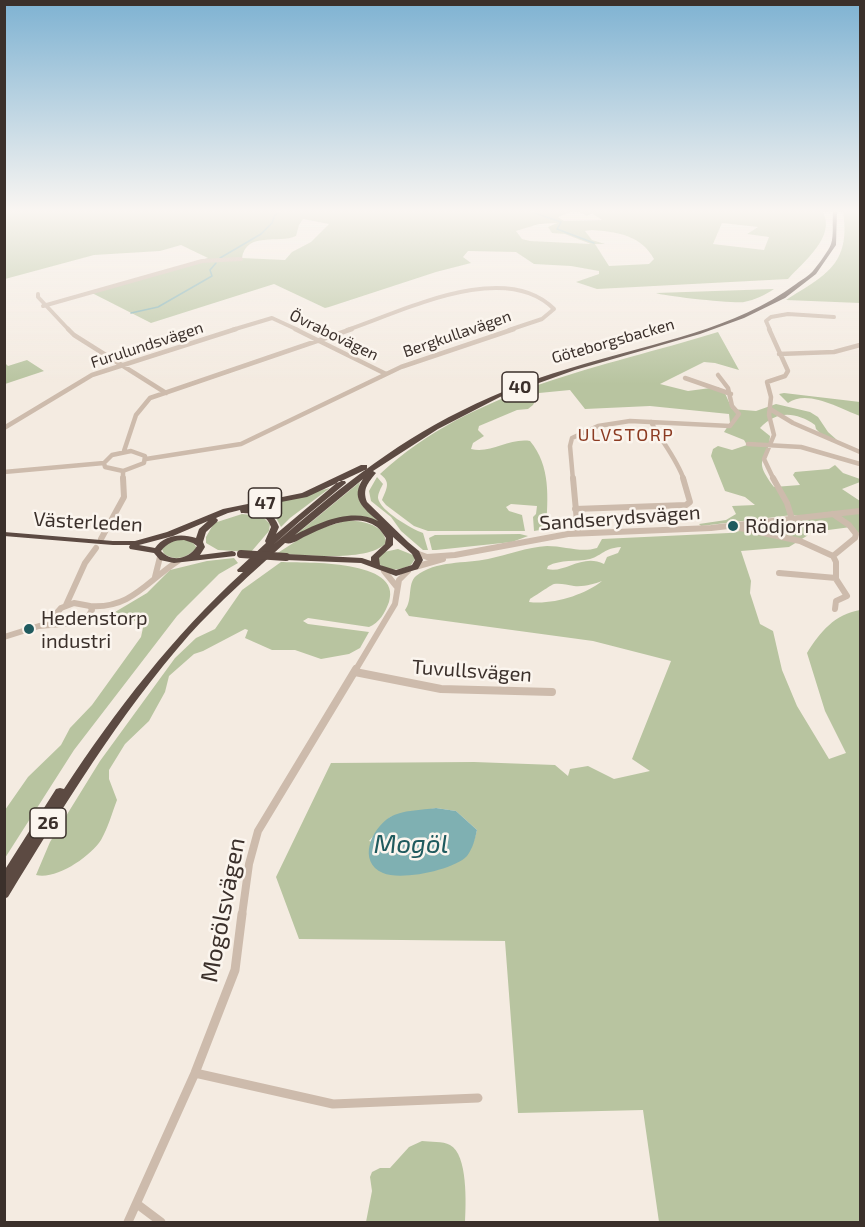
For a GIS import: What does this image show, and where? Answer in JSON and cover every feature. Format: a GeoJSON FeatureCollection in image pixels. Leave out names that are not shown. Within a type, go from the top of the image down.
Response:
{"type":"FeatureCollection","features":[{"type":"Feature","properties":{"kind":"highway","name":"Göteborgsbacken"},"geometry":{"type":"LineString","coordinates":[[364,467],[421,430],[495,393],[569,366],[707,327],[771,299],[811,269]]}},
{"type":"Feature","properties":{"kind":"highway","name":"Göteborgsbacken"},"geometry":{"type":"LineString","coordinates":[[396,451],[449,419],[515,389],[572,369],[706,331],[775,301],[808,279],[817,269]]}},
{"type":"Feature","properties":{"kind":"highway","name":"40"},"geometry":{"type":"LineString","coordinates":[[261,561],[325,505],[396,451]]}},
{"type":"Feature","properties":{"kind":"highway"},"geometry":{"type":"LineString","coordinates":[[182,537],[209,551],[359,561],[396,573],[411,569],[419,560],[414,552],[371,512],[360,489],[366,480],[396,451]]}},
{"type":"Feature","properties":{"kind":"highway","name":"47"},"geometry":{"type":"LineString","coordinates":[[182,537],[201,522],[226,511],[304,495],[364,467]]}},
{"type":"Feature","properties":{"kind":"highway","name":"40"},"geometry":{"type":"LineString","coordinates":[[267,546],[329,493],[364,467]]}},
{"type":"Feature","properties":{"kind":"highway"},"geometry":{"type":"LineString","coordinates":[[189,559],[197,554],[202,531],[215,519],[228,514],[250,511],[263,513],[274,522],[274,531],[267,546]]}},
{"type":"Feature","properties":{"kind":"highway","name":"26"},"geometry":{"type":"LineString","coordinates":[[4,894],[94,752],[151,675],[207,612],[261,561],[310,530],[331,521],[346,519],[371,522],[385,530],[390,542],[381,552]]}},
{"type":"Feature","properties":{"kind":"highway"},"geometry":{"type":"LineString","coordinates":[[135,543],[170,534],[201,522]]}},
{"type":"Feature","properties":{"kind":"highway","name":"Västerleden"},"geometry":{"type":"LineString","coordinates":[[4,535],[135,543],[182,537]]}},
{"type":"Feature","properties":{"kind":"highway","name":"Västerleden"},"geometry":{"type":"LineString","coordinates":[[4,535],[146,547],[178,561]]}},
{"type":"Feature","properties":{"kind":"highway"},"geometry":{"type":"LineString","coordinates":[[159,554],[160,546],[169,540]]}},
{"type":"Feature","properties":{"kind":"highway","name":"26"},"geometry":{"type":"LineString","coordinates":[[4,882],[87,751],[145,674],[191,621],[267,546]]}},
{"type":"Feature","properties":{"kind":"highway"},"geometry":{"type":"LineString","coordinates":[[286,557],[344,557],[400,548],[414,552]]}},
{"type":"Feature","properties":{"kind":"highway"},"geometry":{"type":"LineString","coordinates":[[376,565],[374,561],[381,552]]}},
{"type":"Feature","properties":{"kind":"highway"},"geometry":{"type":"LineString","coordinates":[[178,561],[236,554]]}},
{"type":"Feature","properties":{"kind":"street"},"geometry":{"type":"LineString","coordinates":[[45,306],[173,269]]}},
{"type":"Feature","properties":{"kind":"street","name":"Bergkullavägen"},"geometry":{"type":"LineString","coordinates":[[124,451],[136,415],[143,403],[432,301],[487,286],[500,285],[525,291],[554,309],[542,319],[386,374],[241,444],[146,459]]}},
{"type":"Feature","properties":{"kind":"street"},"geometry":{"type":"LineString","coordinates":[[38,294],[45,306],[74,335],[166,393]]}},
{"type":"Feature","properties":{"kind":"street"},"geometry":{"type":"LineString","coordinates":[[792,519],[787,503],[765,465],[764,459],[774,435],[770,409],[771,397],[767,382],[785,376],[788,371],[766,323],[769,317],[785,315],[834,317]]}},
{"type":"Feature","properties":{"kind":"street","name":"Furulundsvägen"},"geometry":{"type":"LineString","coordinates":[[4,428],[74,384],[120,365],[272,318]]}},
{"type":"Feature","properties":{"kind":"street","name":"Övrabovägen"},"geometry":{"type":"LineString","coordinates":[[272,318],[386,374]]}},
{"type":"Feature","properties":{"kind":"street"},"geometry":{"type":"LineString","coordinates":[[779,354],[834,352],[861,345]]}},
{"type":"Feature","properties":{"kind":"street"},"geometry":{"type":"LineString","coordinates":[[578,533],[570,446],[572,438],[596,426],[651,422],[730,426],[739,414],[732,406],[731,394],[718,375]]}},
{"type":"Feature","properties":{"kind":"street"},"geometry":{"type":"LineString","coordinates":[[685,378],[731,394]]}},
{"type":"Feature","properties":{"kind":"street"},"geometry":{"type":"LineString","coordinates":[[770,409],[793,423],[861,452]]}},
{"type":"Feature","properties":{"kind":"street"},"geometry":{"type":"LineString","coordinates":[[575,509],[670,508],[686,506],[690,502],[678,462],[666,449],[651,422]]}},
{"type":"Feature","properties":{"kind":"street"},"geometry":{"type":"LineString","coordinates":[[748,444],[811,449],[861,464]]}},
{"type":"Feature","properties":{"kind":"street"},"geometry":{"type":"LineString","coordinates":[[124,451],[137,452],[146,459],[139,467],[123,471],[109,469],[104,463],[107,458],[124,451]]}},
{"type":"Feature","properties":{"kind":"street"},"geometry":{"type":"LineString","coordinates":[[4,472],[104,463]]}},
{"type":"Feature","properties":{"kind":"street"},"geometry":{"type":"LineString","coordinates":[[101,539],[124,497],[123,471]]}},
{"type":"Feature","properties":{"kind":"street","name":"Sandserydsvägen"},"geometry":{"type":"LineString","coordinates":[[414,552],[426,557],[455,555],[578,533],[738,525],[861,511]]}},
{"type":"Feature","properties":{"kind":"street"},"geometry":{"type":"LineString","coordinates":[[832,556],[843,550],[856,534],[849,525],[833,514]]}},
{"type":"Feature","properties":{"kind":"street"},"geometry":{"type":"LineString","coordinates":[[738,525],[739,528],[800,541],[832,556],[836,562],[836,578],[847,596],[835,603],[835,609]]}},
{"type":"Feature","properties":{"kind":"street"},"geometry":{"type":"LineString","coordinates":[[39,626],[66,605],[71,597],[74,584],[96,548]]}},
{"type":"Feature","properties":{"kind":"street"},"geometry":{"type":"LineString","coordinates":[[154,580],[159,554]]}},
{"type":"Feature","properties":{"kind":"street","name":"Sandserydsvägen"},"geometry":{"type":"LineString","coordinates":[[411,569],[455,555]]}},
{"type":"Feature","properties":{"kind":"street"},"geometry":{"type":"LineString","coordinates":[[4,637],[39,626],[75,624],[89,618],[103,609],[128,600],[178,561]]}},
{"type":"Feature","properties":{"kind":"street","name":"Mogölsvägen"},"geometry":{"type":"LineString","coordinates":[[128,1222],[195,1073],[235,970],[249,864],[258,831],[396,604],[402,574],[411,569]]}},
{"type":"Feature","properties":{"kind":"street"},"geometry":{"type":"LineString","coordinates":[[384,571],[398,587]]}},
{"type":"Feature","properties":{"kind":"street"},"geometry":{"type":"LineString","coordinates":[[779,573],[836,578]]}},
{"type":"Feature","properties":{"kind":"street"},"geometry":{"type":"LineString","coordinates":[[71,597],[103,609]]}},
{"type":"Feature","properties":{"kind":"street"},"geometry":{"type":"LineString","coordinates":[[66,605],[82,603]]}},
{"type":"Feature","properties":{"kind":"street"},"geometry":{"type":"LineString","coordinates":[[89,618],[92,612],[90,606]]}},
{"type":"Feature","properties":{"kind":"street"},"geometry":{"type":"LineString","coordinates":[[55,615],[56,620],[62,624]]}},
{"type":"Feature","properties":{"kind":"street","name":"Tuvullsvägen"},"geometry":{"type":"LineString","coordinates":[[355,672],[441,689],[552,692]]}},
{"type":"Feature","properties":{"kind":"street"},"geometry":{"type":"LineString","coordinates":[[195,1073],[333,1104],[478,1098]]}},
{"type":"Feature","properties":{"kind":"street"},"geometry":{"type":"LineString","coordinates":[[137,1204],[162,1222]]}},
{"type":"Feature","properties":{"kind":"green space"},"geometry":{"type":"Polygon","coordinates":[[[5,269],[41,269],[5,279],[5,269]]]}},
{"type":"Feature","properties":{"kind":"green space"},"geometry":{"type":"Polygon","coordinates":[[[171,269],[447,269],[325,308],[274,284],[151,323],[92,293],[171,269]]]}},
{"type":"Feature","properties":{"kind":"green space"},"geometry":{"type":"Polygon","coordinates":[[[589,269],[797,269],[788,279],[597,289],[576,282],[599,274],[599,271],[589,269]]]}},
{"type":"Feature","properties":{"kind":"green space"},"geometry":{"type":"Polygon","coordinates":[[[829,269],[860,269],[860,303],[786,300],[829,269]]]}},
{"type":"Feature","properties":{"kind":"green space"},"geometry":{"type":"Polygon","coordinates":[[[774,289],[756,299],[744,302],[685,298],[656,293],[774,289]]]}},
{"type":"Feature","properties":{"kind":"green space"},"geometry":{"type":"Polygon","coordinates":[[[718,332],[739,370],[704,362],[660,384],[688,391],[718,387],[724,391],[732,409],[756,411],[776,404],[810,412],[818,417],[828,432],[837,440],[821,434],[815,425],[794,415],[773,418],[760,428],[770,436],[762,465],[774,487],[800,485],[793,475],[795,472],[829,469],[835,465],[843,473],[860,479],[860,482],[842,489],[860,501],[860,534],[851,527],[813,532],[789,547],[741,551],[751,581],[750,593],[760,624],[773,631],[782,670],[797,706],[829,759],[846,753],[825,711],[807,653],[829,625],[843,615],[860,610],[860,1222],[659,1222],[643,1110],[518,1113],[505,941],[299,939],[276,877],[331,763],[474,762],[555,765],[568,776],[570,769],[588,766],[614,779],[650,771],[632,759],[671,661],[593,641],[409,616],[405,610],[409,602],[413,579],[432,567],[488,559],[525,549],[547,546],[579,550],[591,549],[597,548],[602,539],[729,533],[765,526],[778,526],[801,516],[792,515],[701,526],[699,524],[726,520],[736,514],[732,506],[755,505],[745,497],[725,491],[711,456],[713,449],[718,446],[732,450],[747,445],[744,440],[724,432],[730,423],[729,414],[650,406],[585,409],[570,390],[539,393],[533,405],[528,409],[517,410],[479,426],[478,430],[484,436],[473,443],[471,449],[486,449],[514,442],[530,441],[537,451],[547,483],[546,529],[534,531],[533,517],[537,506],[511,504],[506,507],[509,511],[522,515],[525,531],[428,531],[414,526],[386,505],[382,500],[387,483],[380,474],[416,445],[456,421],[497,401],[540,384],[718,332]],[[621,547],[590,559],[553,564],[547,569],[560,569],[588,561],[604,564],[607,557],[618,553],[621,547]],[[602,581],[589,585],[554,584],[530,599],[529,602],[548,602],[568,598],[587,591],[602,581]],[[436,808],[390,817],[369,841],[448,865],[460,860],[468,852],[477,830],[456,811],[436,808]]]}},
{"type":"Feature","properties":{"kind":"green space"},"geometry":{"type":"Polygon","coordinates":[[[27,360],[44,371],[5,384],[5,363],[8,366],[27,360]]]}},
{"type":"Feature","properties":{"kind":"green space"},"geometry":{"type":"Polygon","coordinates":[[[779,394],[860,402],[860,416],[814,399],[796,399],[788,403],[779,394]]]}},
{"type":"Feature","properties":{"kind":"green space"},"geometry":{"type":"Polygon","coordinates":[[[377,477],[383,484],[378,496],[380,503],[397,519],[423,533],[428,550],[423,550],[401,531],[391,517],[371,501],[369,491],[377,477]]]}},
{"type":"Feature","properties":{"kind":"green space"},"geometry":{"type":"Polygon","coordinates":[[[360,482],[359,500],[379,522],[347,517],[293,537],[360,482]]]}},
{"type":"Feature","properties":{"kind":"green space"},"geometry":{"type":"Polygon","coordinates":[[[330,488],[281,527],[275,516],[252,508],[330,488]]]}},
{"type":"Feature","properties":{"kind":"green space"},"geometry":{"type":"Polygon","coordinates":[[[242,514],[262,516],[270,524],[269,531],[251,552],[218,550],[206,543],[206,537],[214,523],[242,514]]]}},
{"type":"Feature","properties":{"kind":"green space"},"geometry":{"type":"Polygon","coordinates":[[[345,521],[358,521],[377,527],[385,537],[386,543],[365,553],[350,555],[276,554],[312,531],[345,521]]]}},
{"type":"Feature","properties":{"kind":"green space"},"geometry":{"type":"Polygon","coordinates":[[[520,534],[528,536],[512,542],[436,550],[432,550],[429,538],[435,535],[520,534]]]}},
{"type":"Feature","properties":{"kind":"green space"},"geometry":{"type":"Polygon","coordinates":[[[179,539],[191,540],[197,548],[178,558],[164,554],[162,549],[167,544],[179,539]]]}},
{"type":"Feature","properties":{"kind":"green space"},"geometry":{"type":"Polygon","coordinates":[[[398,549],[413,555],[415,559],[411,565],[395,569],[379,564],[378,558],[384,552],[398,549]]]}},
{"type":"Feature","properties":{"kind":"green space"},"geometry":{"type":"Polygon","coordinates":[[[234,558],[238,563],[219,574],[177,616],[74,750],[5,858],[5,810],[28,777],[61,745],[70,728],[92,705],[141,637],[144,623],[110,615],[147,593],[170,570],[207,561],[234,558]]]}},
{"type":"Feature","properties":{"kind":"green space"},"geometry":{"type":"Polygon","coordinates":[[[281,562],[349,566],[367,571],[381,578],[389,588],[389,602],[386,610],[376,623],[369,627],[308,618],[303,621],[308,624],[369,632],[360,648],[349,654],[321,659],[295,650],[272,650],[245,638],[248,630],[245,629],[194,654],[169,676],[165,692],[149,721],[125,744],[109,770],[109,779],[117,800],[108,825],[96,847],[81,860],[62,871],[44,876],[36,875],[50,842],[100,761],[175,658],[196,638],[215,629],[242,590],[281,562]]]}},
{"type":"Feature","properties":{"kind":"green space"},"geometry":{"type":"Polygon","coordinates":[[[422,1141],[440,1142],[456,1150],[465,1181],[465,1222],[366,1222],[372,1191],[370,1177],[372,1172],[380,1168],[390,1168],[409,1147],[422,1141]]]}},
{"type":"Feature","properties":{"kind":"water","name":"Mogöl"},"geometry":{"type":"Polygon","coordinates":[[[436,808],[456,811],[477,830],[467,856],[451,866],[414,875],[391,875],[375,868],[370,861],[370,845],[383,822],[400,813],[436,808]]]}},
{"type":"Feature","properties":{"kind":"waterway"},"geometry":{"type":"LineString","coordinates":[[131,313],[158,307],[212,276],[211,269]]}},
{"type":"Feature","properties":{"kind":"place","name":"Rödjorna"},"geometry":{"type":"Point","coordinates":[733,526]}},
{"type":"Feature","properties":{"kind":"place","name":"Hedenstorp industri"},"geometry":{"type":"Point","coordinates":[29,629]}},
{"type":"Feature","properties":{"kind":"district","name":"ULVSTORP"},"geometry":{"type":"Point","coordinates":[626,435]}}]}
